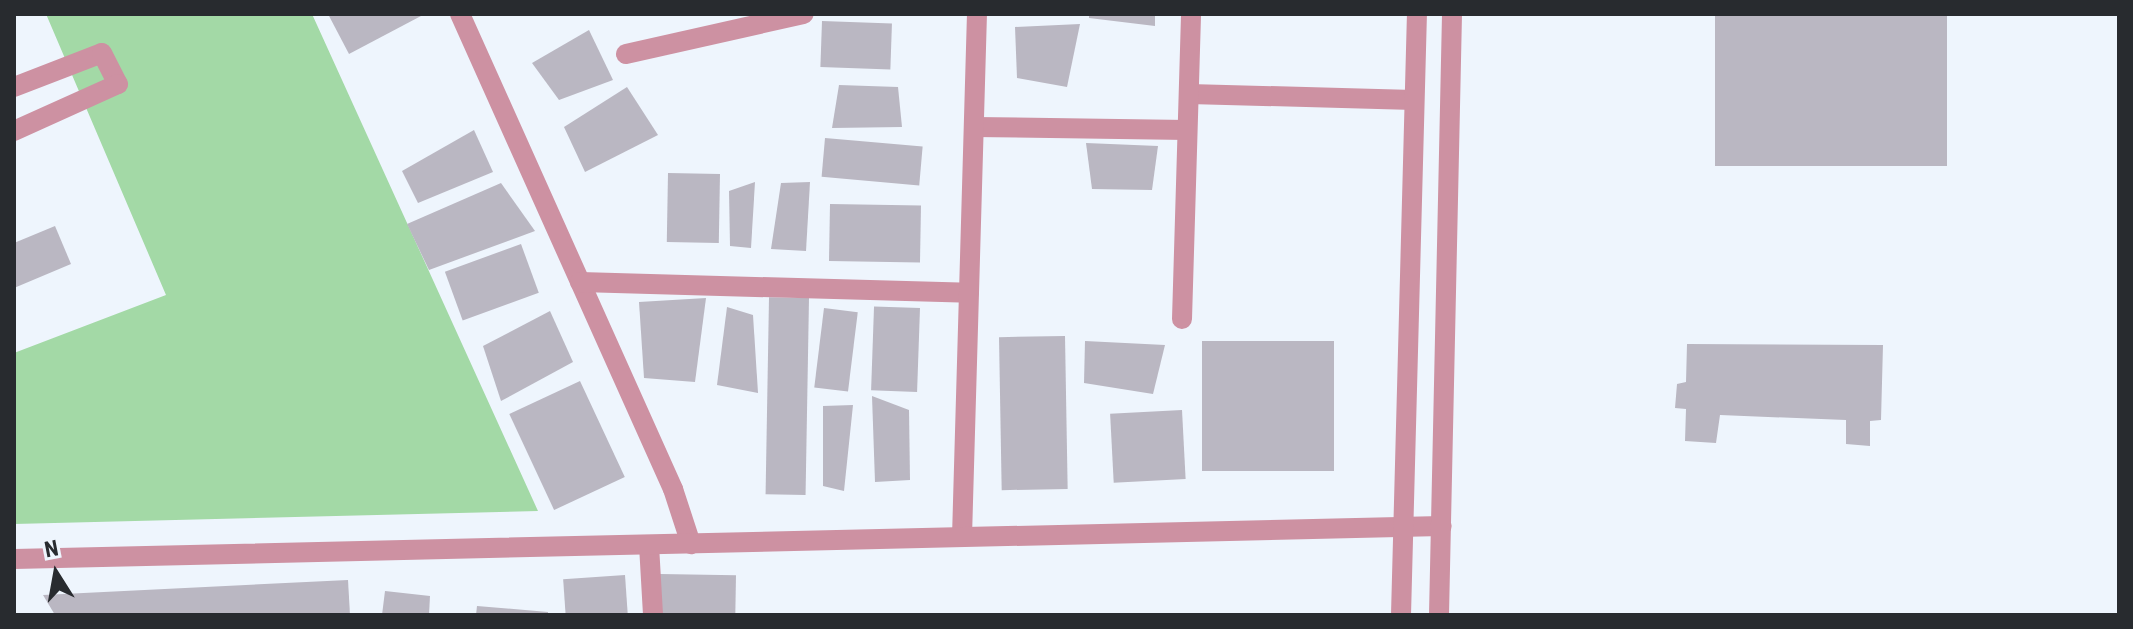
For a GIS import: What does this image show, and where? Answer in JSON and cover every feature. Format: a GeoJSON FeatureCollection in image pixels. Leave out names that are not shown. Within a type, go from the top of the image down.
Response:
{"type":"FeatureCollection","features":[{"type":"Feature","properties":{"kind":"street"},"geometry":{"type":"LineString","coordinates":[[460,14],[673,489],[691,544]]}},
{"type":"Feature","properties":{"kind":"street"},"geometry":{"type":"LineString","coordinates":[[626,54],[804,14]]}},
{"type":"Feature","properties":{"kind":"street"},"geometry":{"type":"LineString","coordinates":[[962,537],[977,14]]}},
{"type":"Feature","properties":{"kind":"street"},"geometry":{"type":"LineString","coordinates":[[1182,319],[1191,14]]}},
{"type":"Feature","properties":{"kind":"street"},"geometry":{"type":"LineString","coordinates":[[1401,615],[1417,14]]}},
{"type":"Feature","properties":{"kind":"street"},"geometry":{"type":"LineString","coordinates":[[1439,615],[1452,14]]}},
{"type":"Feature","properties":{"kind":"street"},"geometry":{"type":"LineString","coordinates":[[14,87],[102,53],[118,84],[14,131]]}},
{"type":"Feature","properties":{"kind":"street"},"geometry":{"type":"LineString","coordinates":[[1189,94],[1414,100]]}},
{"type":"Feature","properties":{"kind":"street"},"geometry":{"type":"LineString","coordinates":[[974,127],[1187,130]]}},
{"type":"Feature","properties":{"kind":"street"},"geometry":{"type":"LineString","coordinates":[[580,282],[969,293]]}},
{"type":"Feature","properties":{"kind":"street"},"geometry":{"type":"LineString","coordinates":[[14,559],[1442,526]]}},
{"type":"Feature","properties":{"kind":"street"},"geometry":{"type":"LineString","coordinates":[[649,545],[653,615]]}},
{"type":"Feature","properties":{"kind":"green space"},"geometry":{"type":"Polygon","coordinates":[[[46,14],[312,14],[538,511],[14,524],[14,353],[166,295],[46,14]]]}},
{"type":"Feature","properties":{"kind":"building"},"geometry":{"type":"Polygon","coordinates":[[[328,14],[420,14],[421,16],[349,54],[328,14]]]}},
{"type":"Feature","properties":{"kind":"building"},"geometry":{"type":"Polygon","coordinates":[[[1089,14],[1155,14],[1155,26],[1089,18],[1089,14]]]}},
{"type":"Feature","properties":{"kind":"building"},"geometry":{"type":"Polygon","coordinates":[[[1715,14],[1947,14],[1947,166],[1715,166],[1715,14]]]}},
{"type":"Feature","properties":{"kind":"building"},"geometry":{"type":"Polygon","coordinates":[[[822,21],[892,23],[890,69],[820,67],[822,21]]]}},
{"type":"Feature","properties":{"kind":"building"},"geometry":{"type":"Polygon","coordinates":[[[1080,24],[1067,87],[1017,78],[1015,27],[1080,24]]]}},
{"type":"Feature","properties":{"kind":"building"},"geometry":{"type":"Polygon","coordinates":[[[589,30],[613,80],[559,100],[532,63],[589,30]]]}},
{"type":"Feature","properties":{"kind":"building"},"geometry":{"type":"Polygon","coordinates":[[[839,85],[898,87],[902,127],[832,128],[839,85]]]}},
{"type":"Feature","properties":{"kind":"building"},"geometry":{"type":"Polygon","coordinates":[[[627,87],[658,135],[585,172],[564,127],[627,87]]]}},
{"type":"Feature","properties":{"kind":"building"},"geometry":{"type":"Polygon","coordinates":[[[474,130],[493,172],[418,203],[402,171],[474,130]]]}},
{"type":"Feature","properties":{"kind":"building"},"geometry":{"type":"Polygon","coordinates":[[[825,138],[923,147],[919,185],[822,177],[825,138]]]}},
{"type":"Feature","properties":{"kind":"building"},"geometry":{"type":"Polygon","coordinates":[[[1086,143],[1158,146],[1152,190],[1092,189],[1086,143]]]}},
{"type":"Feature","properties":{"kind":"building"},"geometry":{"type":"Polygon","coordinates":[[[668,173],[720,174],[719,243],[667,242],[668,173]]]}},
{"type":"Feature","properties":{"kind":"building"},"geometry":{"type":"Polygon","coordinates":[[[755,182],[751,248],[730,246],[729,191],[755,182]]]}},
{"type":"Feature","properties":{"kind":"building"},"geometry":{"type":"Polygon","coordinates":[[[810,182],[806,251],[771,249],[781,183],[810,182]]]}},
{"type":"Feature","properties":{"kind":"building"},"geometry":{"type":"Polygon","coordinates":[[[501,183],[535,231],[429,270],[407,224],[501,183]]]}},
{"type":"Feature","properties":{"kind":"building"},"geometry":{"type":"Polygon","coordinates":[[[830,204],[921,206],[920,263],[829,261],[830,204]]]}},
{"type":"Feature","properties":{"kind":"building"},"geometry":{"type":"Polygon","coordinates":[[[55,226],[71,264],[14,288],[14,243],[55,226]]]}},
{"type":"Feature","properties":{"kind":"building"},"geometry":{"type":"Polygon","coordinates":[[[521,244],[539,293],[463,321],[445,272],[521,244]]]}},
{"type":"Feature","properties":{"kind":"building"},"geometry":{"type":"Polygon","coordinates":[[[769,297],[809,298],[806,495],[766,494],[769,297]]]}},
{"type":"Feature","properties":{"kind":"building"},"geometry":{"type":"Polygon","coordinates":[[[706,298],[695,382],[644,378],[639,302],[706,298]]]}},
{"type":"Feature","properties":{"kind":"building"},"geometry":{"type":"Polygon","coordinates":[[[874,306],[920,308],[917,392],[871,390],[874,306]]]}},
{"type":"Feature","properties":{"kind":"building"},"geometry":{"type":"Polygon","coordinates":[[[727,307],[753,315],[758,393],[717,385],[727,307]]]}},
{"type":"Feature","properties":{"kind":"building"},"geometry":{"type":"Polygon","coordinates":[[[824,308],[858,312],[848,392],[814,387],[824,308]]]}},
{"type":"Feature","properties":{"kind":"building"},"geometry":{"type":"Polygon","coordinates":[[[550,311],[573,362],[501,401],[483,346],[550,311]]]}},
{"type":"Feature","properties":{"kind":"building"},"geometry":{"type":"Polygon","coordinates":[[[1065,336],[1068,489],[1002,490],[999,337],[1065,336]]]}},
{"type":"Feature","properties":{"kind":"building"},"geometry":{"type":"Polygon","coordinates":[[[1085,341],[1165,345],[1153,394],[1084,383],[1085,341]]]}},
{"type":"Feature","properties":{"kind":"building"},"geometry":{"type":"Polygon","coordinates":[[[1202,341],[1334,341],[1334,471],[1202,471],[1202,341]]]}},
{"type":"Feature","properties":{"kind":"building"},"geometry":{"type":"Polygon","coordinates":[[[1687,344],[1883,345],[1881,420],[1870,421],[1870,446],[1846,444],[1846,420],[1720,415],[1716,443],[1685,441],[1686,409],[1675,408],[1677,384],[1686,382],[1687,344]]]}},
{"type":"Feature","properties":{"kind":"building"},"geometry":{"type":"Polygon","coordinates":[[[580,381],[625,477],[554,510],[509,414],[580,381]]]}},
{"type":"Feature","properties":{"kind":"building"},"geometry":{"type":"Polygon","coordinates":[[[872,396],[909,410],[910,480],[875,482],[872,396]]]}},
{"type":"Feature","properties":{"kind":"building"},"geometry":{"type":"Polygon","coordinates":[[[853,405],[844,491],[823,486],[823,406],[853,405]]]}},
{"type":"Feature","properties":{"kind":"building"},"geometry":{"type":"Polygon","coordinates":[[[1182,410],[1186,479],[1114,483],[1110,414],[1182,410]]]}},
{"type":"Feature","properties":{"kind":"building"},"geometry":{"type":"Polygon","coordinates":[[[660,574],[736,575],[735,615],[659,615],[660,574]]]}},
{"type":"Feature","properties":{"kind":"building"},"geometry":{"type":"Polygon","coordinates":[[[625,575],[628,615],[566,615],[563,579],[625,575]]]}},
{"type":"Feature","properties":{"kind":"building"},"geometry":{"type":"Polygon","coordinates":[[[348,580],[350,615],[55,615],[43,595],[348,580]]]}},
{"type":"Feature","properties":{"kind":"building"},"geometry":{"type":"Polygon","coordinates":[[[385,591],[430,596],[429,615],[382,615],[385,591]]]}},
{"type":"Feature","properties":{"kind":"building"},"geometry":{"type":"Polygon","coordinates":[[[477,606],[548,612],[548,615],[476,615],[477,606]]]}}]}
